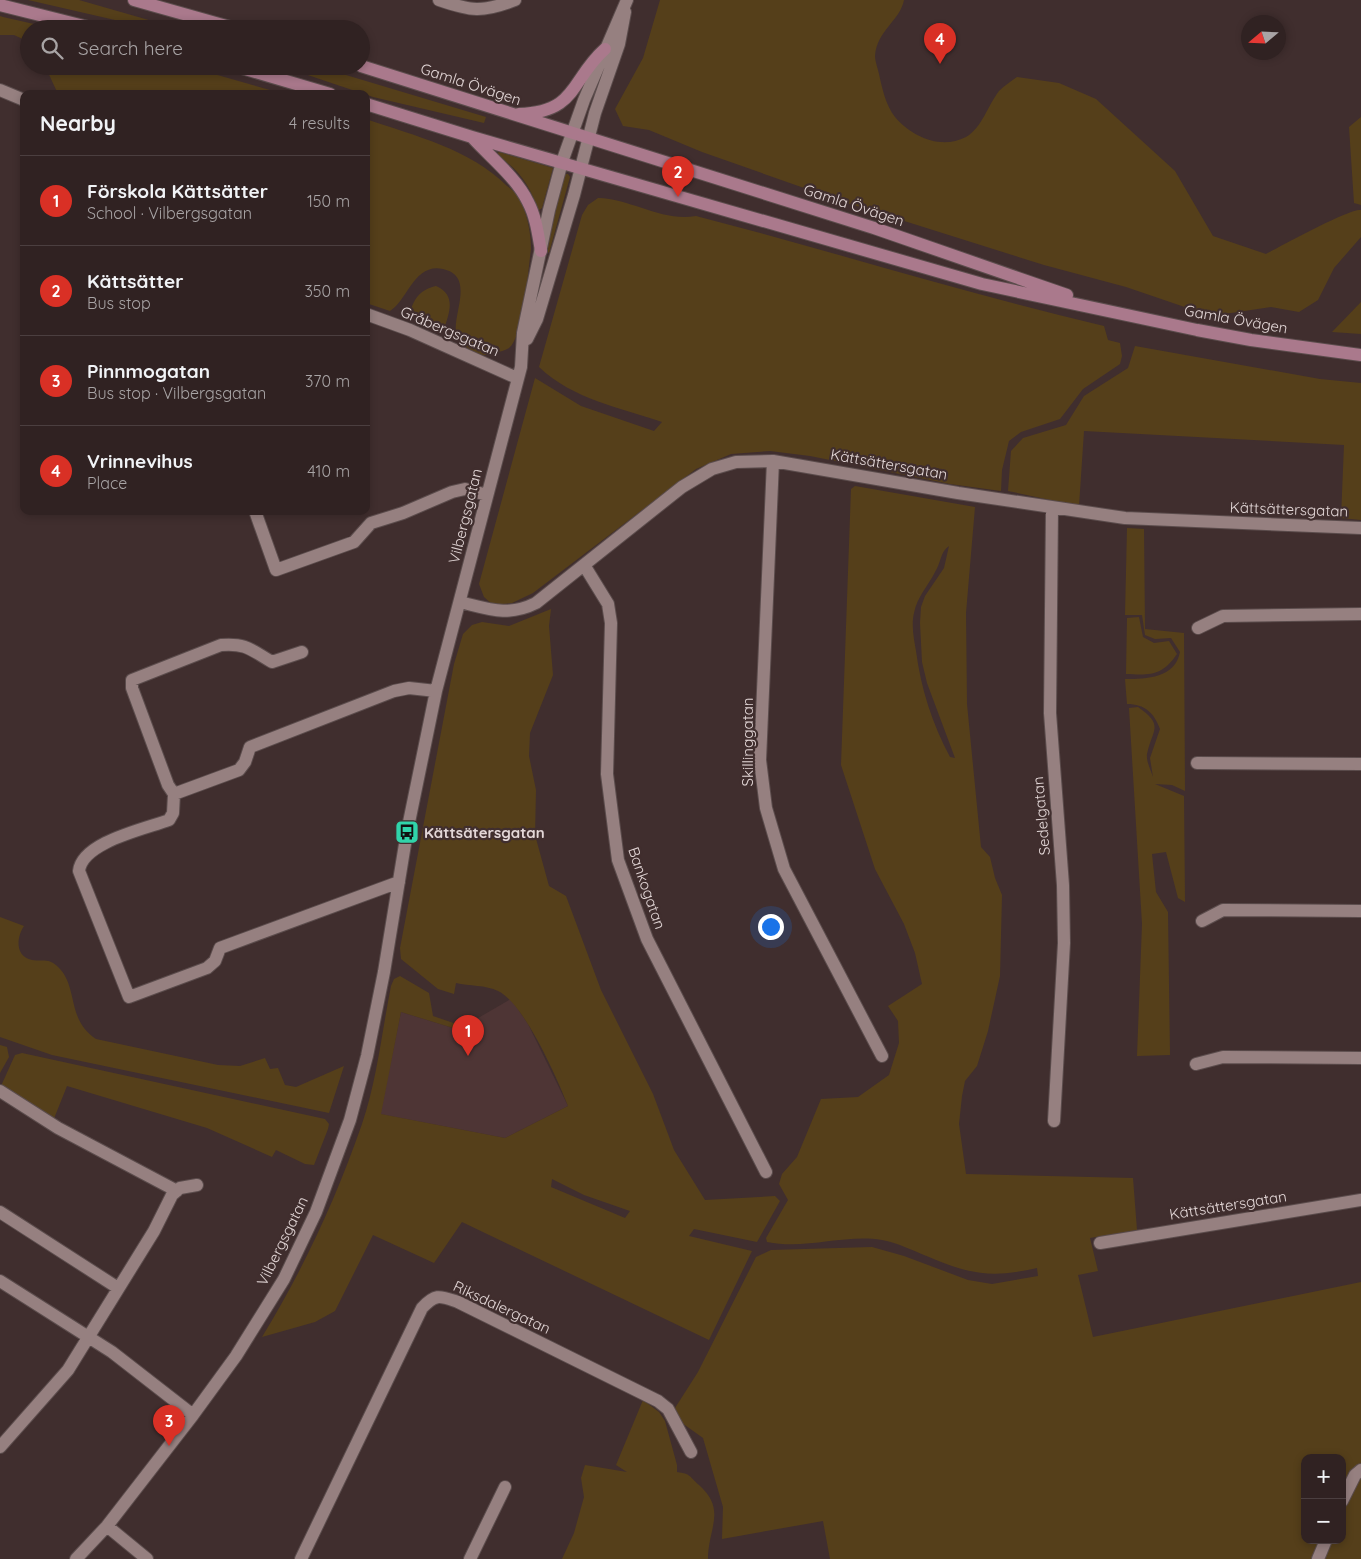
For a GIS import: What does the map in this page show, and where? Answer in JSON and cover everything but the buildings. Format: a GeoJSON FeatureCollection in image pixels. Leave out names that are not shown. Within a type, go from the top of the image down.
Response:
{"type":"FeatureCollection","features":[{"type":"Feature","properties":{"kind":"main road"},"geometry":{"type":"LineString","coordinates":[[134,0],[204,20]]}},
{"type":"Feature","properties":{"kind":"main road"},"geometry":{"type":"LineString","coordinates":[[0,5],[60,20]]}},
{"type":"Feature","properties":{"kind":"main road"},"geometry":{"type":"LineString","coordinates":[[513,114],[535,114],[564,102],[574,91],[592,60],[605,49]]}},
{"type":"Feature","properties":{"kind":"main road","name":"Gamla Övägen"},"geometry":{"type":"LineString","coordinates":[[370,69],[571,134],[874,228],[1106,310]]}},
{"type":"Feature","properties":{"kind":"main road"},"geometry":{"type":"LineString","coordinates":[[266,75],[316,90]]}},
{"type":"Feature","properties":{"kind":"main road","name":"Gamla Övägen"},"geometry":{"type":"LineString","coordinates":[[370,105],[472,137],[982,284],[1251,340],[1361,355]]}},
{"type":"Feature","properties":{"kind":"main road"},"geometry":{"type":"LineString","coordinates":[[472,137],[516,183],[528,201],[536,223],[541,251]]}},
{"type":"Feature","properties":{"kind":"street"},"geometry":{"type":"LineString","coordinates":[[439,0],[467,9],[481,11],[515,0]]}},
{"type":"Feature","properties":{"kind":"street"},"geometry":{"type":"LineString","coordinates":[[562,162],[571,134],[625,1]]}},
{"type":"Feature","properties":{"kind":"street"},"geometry":{"type":"LineString","coordinates":[[580,167],[619,44],[625,1]]}},
{"type":"Feature","properties":{"kind":"street"},"geometry":{"type":"LineString","coordinates":[[0,90],[20,98]]}},
{"type":"Feature","properties":{"kind":"street","name":"Vilbergsgatan"},"geometry":{"type":"LineString","coordinates":[[76,1559],[107,1526],[194,1415],[236,1356],[284,1279],[316,1212],[350,1120],[367,1056],[384,972],[407,832],[436,692],[517,378],[523,333],[562,162]]}},
{"type":"Feature","properties":{"kind":"street","name":"Vilbergsgatan"},"geometry":{"type":"LineString","coordinates":[[522,348],[537,320],[574,195],[580,167]]}},
{"type":"Feature","properties":{"kind":"street","name":"Gråbergsgatan"},"geometry":{"type":"LineString","coordinates":[[370,318],[410,330],[517,378]]}},
{"type":"Feature","properties":{"kind":"street","name":"Kättsättersgatan"},"geometry":{"type":"LineString","coordinates":[[460,602],[502,612],[521,610],[536,603],[682,487],[712,469],[736,462],[773,461],[1052,508],[1148,520],[1361,528]]}},
{"type":"Feature","properties":{"kind":"street","name":"Skillinggatan"},"geometry":{"type":"LineString","coordinates":[[773,461],[760,760],[766,808],[784,869],[882,1056]]}},
{"type":"Feature","properties":{"kind":"street"},"geometry":{"type":"LineString","coordinates":[[256,515],[276,570],[354,542],[371,523],[403,513],[452,492],[465,489],[487,495]]}},
{"type":"Feature","properties":{"kind":"street","name":"Sedelgatan"},"geometry":{"type":"LineString","coordinates":[[1052,508],[1050,712],[1063,885],[1064,942],[1054,1121]]}},
{"type":"Feature","properties":{"kind":"street","name":"Bankogatan"},"geometry":{"type":"LineString","coordinates":[[584,565],[608,604],[611,622],[607,774],[618,860],[647,939],[766,1172]]}},
{"type":"Feature","properties":{"kind":"street"},"geometry":{"type":"LineString","coordinates":[[1198,628],[1223,616],[1361,614]]}},
{"type":"Feature","properties":{"kind":"street"},"geometry":{"type":"LineString","coordinates":[[302,652],[272,662],[247,646],[235,644],[221,646],[132,680],[132,688],[168,785],[174,794],[173,813],[169,820],[98,846],[80,863],[79,871],[129,997],[207,968],[216,961],[220,948],[399,882]]}},
{"type":"Feature","properties":{"kind":"street"},"geometry":{"type":"LineString","coordinates":[[174,794],[239,770],[245,762],[250,747],[394,692],[409,688],[436,692]]}},
{"type":"Feature","properties":{"kind":"street"},"geometry":{"type":"LineString","coordinates":[[1197,763],[1361,764]]}},
{"type":"Feature","properties":{"kind":"street"},"geometry":{"type":"LineString","coordinates":[[1202,921],[1223,910],[1361,910]]}},
{"type":"Feature","properties":{"kind":"street"},"geometry":{"type":"LineString","coordinates":[[1196,1064],[1223,1057],[1361,1058]]}},
{"type":"Feature","properties":{"kind":"street"},"geometry":{"type":"LineString","coordinates":[[0,1091],[58,1128],[177,1191]]}},
{"type":"Feature","properties":{"kind":"street"},"geometry":{"type":"LineString","coordinates":[[0,1447],[68,1370],[177,1191],[180,1188],[197,1185]]}},
{"type":"Feature","properties":{"kind":"street","name":"Kättsättersgatan"},"geometry":{"type":"LineString","coordinates":[[1100,1243],[1361,1200]]}},
{"type":"Feature","properties":{"kind":"street"},"geometry":{"type":"LineString","coordinates":[[0,1212],[118,1288]]}},
{"type":"Feature","properties":{"kind":"street"},"geometry":{"type":"LineString","coordinates":[[0,1281],[112,1352],[194,1415]]}},
{"type":"Feature","properties":{"kind":"street","name":"Riksdalergatan"},"geometry":{"type":"LineString","coordinates":[[301,1559],[422,1308],[431,1299],[439,1296],[458,1302],[658,1401],[668,1409],[691,1452]]}},
{"type":"Feature","properties":{"kind":"street"},"geometry":{"type":"LineString","coordinates":[[1343,1499],[1358,1473]]}},
{"type":"Feature","properties":{"kind":"street"},"geometry":{"type":"LineString","coordinates":[[470,1559],[505,1487]]}},
{"type":"Feature","properties":{"kind":"street"},"geometry":{"type":"LineString","coordinates":[[107,1526],[147,1559]]}},
{"type":"Feature","properties":{"kind":"street"},"geometry":{"type":"LineString","coordinates":[[1318,1559],[1324,1544]]}},
{"type":"Feature","properties":{"kind":"shaded area"},"geometry":{"type":"Polygon","coordinates":[[[28,0],[79,0],[149,20],[115,20],[28,0]]]}},
{"type":"Feature","properties":{"kind":"shaded area"},"geometry":{"type":"Polygon","coordinates":[[[660,0],[904,0],[898,14],[880,39],[875,58],[889,108],[902,124],[918,136],[937,142],[956,141],[966,137],[981,122],[999,91],[1017,77],[1059,83],[1096,99],[1175,171],[1213,236],[1266,254],[1330,221],[1361,210],[1361,237],[1334,268],[1318,300],[1299,312],[1271,307],[1211,316],[1126,287],[1044,265],[844,202],[702,152],[649,130],[623,126],[615,109],[643,58],[660,0]]]}},
{"type":"Feature","properties":{"kind":"shaded area"},"geometry":{"type":"Polygon","coordinates":[[[0,16],[20,21],[20,38],[14,35],[0,35],[0,16]]]}},
{"type":"Feature","properties":{"kind":"shaded area"},"geometry":{"type":"Polygon","coordinates":[[[49,75],[218,75],[270,90],[56,90],[49,75]]]}},
{"type":"Feature","properties":{"kind":"shaded area"},"geometry":{"type":"Polygon","coordinates":[[[308,75],[346,75],[486,117],[484,123],[373,97],[370,96],[370,90],[352,90],[308,75]]]}},
{"type":"Feature","properties":{"kind":"shaded area"},"geometry":{"type":"Polygon","coordinates":[[[1361,117],[1361,205],[1354,203],[1349,127],[1361,117]]]}},
{"type":"Feature","properties":{"kind":"shaded area"},"geometry":{"type":"Polygon","coordinates":[[[370,120],[441,145],[476,162],[492,173],[517,196],[524,209],[530,236],[531,249],[522,317],[514,341],[509,348],[484,355],[476,353],[460,341],[456,332],[456,324],[460,287],[458,279],[453,273],[443,269],[425,271],[390,311],[370,304],[370,120]]]}},
{"type":"Feature","properties":{"kind":"shaded area"},"geometry":{"type":"Polygon","coordinates":[[[499,152],[553,168],[542,208],[538,211],[532,194],[523,178],[510,165],[495,155],[499,152]]]}},
{"type":"Feature","properties":{"kind":"shaded area"},"geometry":{"type":"Polygon","coordinates":[[[565,174],[568,174],[570,177],[549,253],[547,251],[548,234],[565,174]]]}},
{"type":"Feature","properties":{"kind":"shaded area"},"geometry":{"type":"Polygon","coordinates":[[[598,198],[611,199],[671,216],[696,216],[1053,314],[1104,326],[1108,340],[1120,343],[1122,356],[1120,364],[1083,389],[1060,419],[1021,432],[1009,441],[1002,470],[1001,491],[950,484],[810,456],[770,451],[731,454],[696,469],[533,593],[512,603],[493,605],[484,597],[479,584],[535,378],[581,406],[654,431],[662,422],[582,395],[553,378],[539,367],[582,215],[588,205],[598,198]]]}},
{"type":"Feature","properties":{"kind":"shaded area"},"geometry":{"type":"Polygon","coordinates":[[[436,286],[447,294],[450,304],[444,329],[409,315],[418,296],[425,290],[436,286]]]}},
{"type":"Feature","properties":{"kind":"shaded area"},"geometry":{"type":"Polygon","coordinates":[[[1361,302],[1361,334],[1332,332],[1361,302]]]}},
{"type":"Feature","properties":{"kind":"shaded area"},"geometry":{"type":"Polygon","coordinates":[[[1135,346],[1320,379],[1361,383],[1361,520],[1341,518],[1344,445],[1084,431],[1079,506],[1008,491],[1011,451],[1023,438],[1066,425],[1084,396],[1128,368],[1135,346]]]}},
{"type":"Feature","properties":{"kind":"shaded area"},"geometry":{"type":"Polygon","coordinates":[[[855,486],[975,507],[966,613],[967,704],[981,847],[990,857],[995,878],[1002,895],[1000,976],[988,1031],[977,1066],[965,1081],[962,1096],[959,1124],[966,1174],[1133,1178],[1137,1230],[1090,1238],[1098,1271],[1078,1275],[1093,1337],[1361,1282],[1361,1559],[830,1559],[823,1521],[722,1539],[723,1507],[703,1438],[682,1423],[675,1408],[698,1372],[756,1257],[771,1250],[872,1247],[904,1256],[968,1280],[992,1284],[1038,1276],[1037,1268],[995,1274],[957,1268],[900,1245],[882,1240],[853,1239],[796,1244],[767,1242],[766,1238],[788,1200],[779,1184],[782,1174],[797,1157],[821,1099],[858,1097],[889,1075],[899,1043],[898,1021],[888,1006],[922,984],[915,953],[904,924],[875,869],[841,765],[851,489],[855,486]],[[949,546],[944,551],[937,569],[918,602],[913,618],[913,627],[918,665],[928,706],[950,757],[955,758],[927,683],[922,662],[921,607],[925,596],[944,568],[949,546]]]}},
{"type":"Feature","properties":{"kind":"shaded area"},"geometry":{"type":"Polygon","coordinates":[[[1127,528],[1144,529],[1145,629],[1184,633],[1185,791],[1172,785],[1155,784],[1184,796],[1185,902],[1178,898],[1166,852],[1152,854],[1156,892],[1168,912],[1170,1055],[1137,1056],[1142,924],[1129,708],[1138,707],[1152,719],[1154,724],[1155,728],[1147,754],[1153,777],[1150,758],[1160,729],[1155,718],[1148,710],[1133,704],[1127,704],[1125,679],[1151,677],[1166,672],[1177,661],[1180,652],[1171,638],[1155,639],[1145,635],[1142,615],[1125,615],[1127,528]]]}},
{"type":"Feature","properties":{"kind":"shaded area"},"geometry":{"type":"Polygon","coordinates":[[[551,609],[549,626],[553,675],[530,733],[529,756],[536,790],[535,835],[549,886],[566,896],[601,990],[653,1094],[674,1150],[705,1200],[775,1196],[780,1201],[757,1242],[694,1229],[689,1236],[752,1251],[709,1340],[462,1222],[434,1263],[373,1235],[335,1311],[315,1322],[262,1337],[318,1234],[352,1152],[372,1090],[391,986],[394,979],[400,976],[429,993],[433,1016],[471,1029],[463,1031],[401,1012],[381,1114],[505,1138],[568,1106],[539,1042],[529,1025],[508,998],[493,989],[456,983],[454,994],[438,989],[401,959],[400,948],[454,664],[463,634],[472,625],[482,622],[509,626],[551,609]],[[552,1179],[551,1187],[625,1218],[630,1211],[584,1195],[552,1179]]]}},
{"type":"Feature","properties":{"kind":"shaded area"},"geometry":{"type":"Polygon","coordinates":[[[1139,617],[1143,637],[1154,643],[1169,641],[1177,654],[1166,667],[1155,673],[1126,674],[1127,618],[1139,617]]]}},
{"type":"Feature","properties":{"kind":"shaded area"},"geometry":{"type":"Polygon","coordinates":[[[0,917],[24,926],[20,935],[19,945],[22,954],[26,958],[49,961],[60,969],[66,977],[81,1023],[96,1039],[218,1065],[240,1066],[265,1058],[270,1069],[278,1068],[285,1085],[296,1087],[344,1066],[329,1113],[52,1055],[0,1037],[0,917]]]}},
{"type":"Feature","properties":{"kind":"shaded area"},"geometry":{"type":"Polygon","coordinates":[[[511,999],[528,1024],[568,1106],[505,1138],[380,1114],[401,1012],[463,1031],[473,1028],[473,1021],[511,999]]]}},
{"type":"Feature","properties":{"kind":"shaded area"},"geometry":{"type":"Polygon","coordinates":[[[0,1045],[7,1047],[9,1057],[0,1073],[0,1045]]]}},
{"type":"Feature","properties":{"kind":"shaded area"},"geometry":{"type":"Polygon","coordinates":[[[22,1053],[325,1119],[329,1124],[328,1129],[314,1165],[305,1164],[276,1150],[272,1157],[207,1128],[67,1086],[53,1121],[1,1086],[15,1055],[22,1053]]]}},
{"type":"Feature","properties":{"kind":"shaded area"},"geometry":{"type":"Polygon","coordinates":[[[643,1400],[659,1412],[665,1421],[677,1465],[677,1472],[691,1477],[707,1494],[712,1503],[714,1520],[708,1559],[562,1559],[574,1533],[584,1497],[581,1478],[585,1465],[627,1472],[616,1465],[643,1400]]]}},
{"type":"Feature","properties":{"kind":"place","name":"Vrinnevihus"},"geometry":{"type":"Point","coordinates":[940,64]}},
{"type":"Feature","properties":{"kind":"place","name":"Kättsätter"},"geometry":{"type":"Point","coordinates":[678,197]}},
{"type":"Feature","properties":{"kind":"place","name":"Kättsätersgatan"},"geometry":{"type":"Point","coordinates":[407,832]}},
{"type":"Feature","properties":{"kind":"place","name":"Förskola Kättsätter"},"geometry":{"type":"Point","coordinates":[468,1056]}},
{"type":"Feature","properties":{"kind":"place","name":"Pinnmogatan"},"geometry":{"type":"Point","coordinates":[169,1446]}}]}
